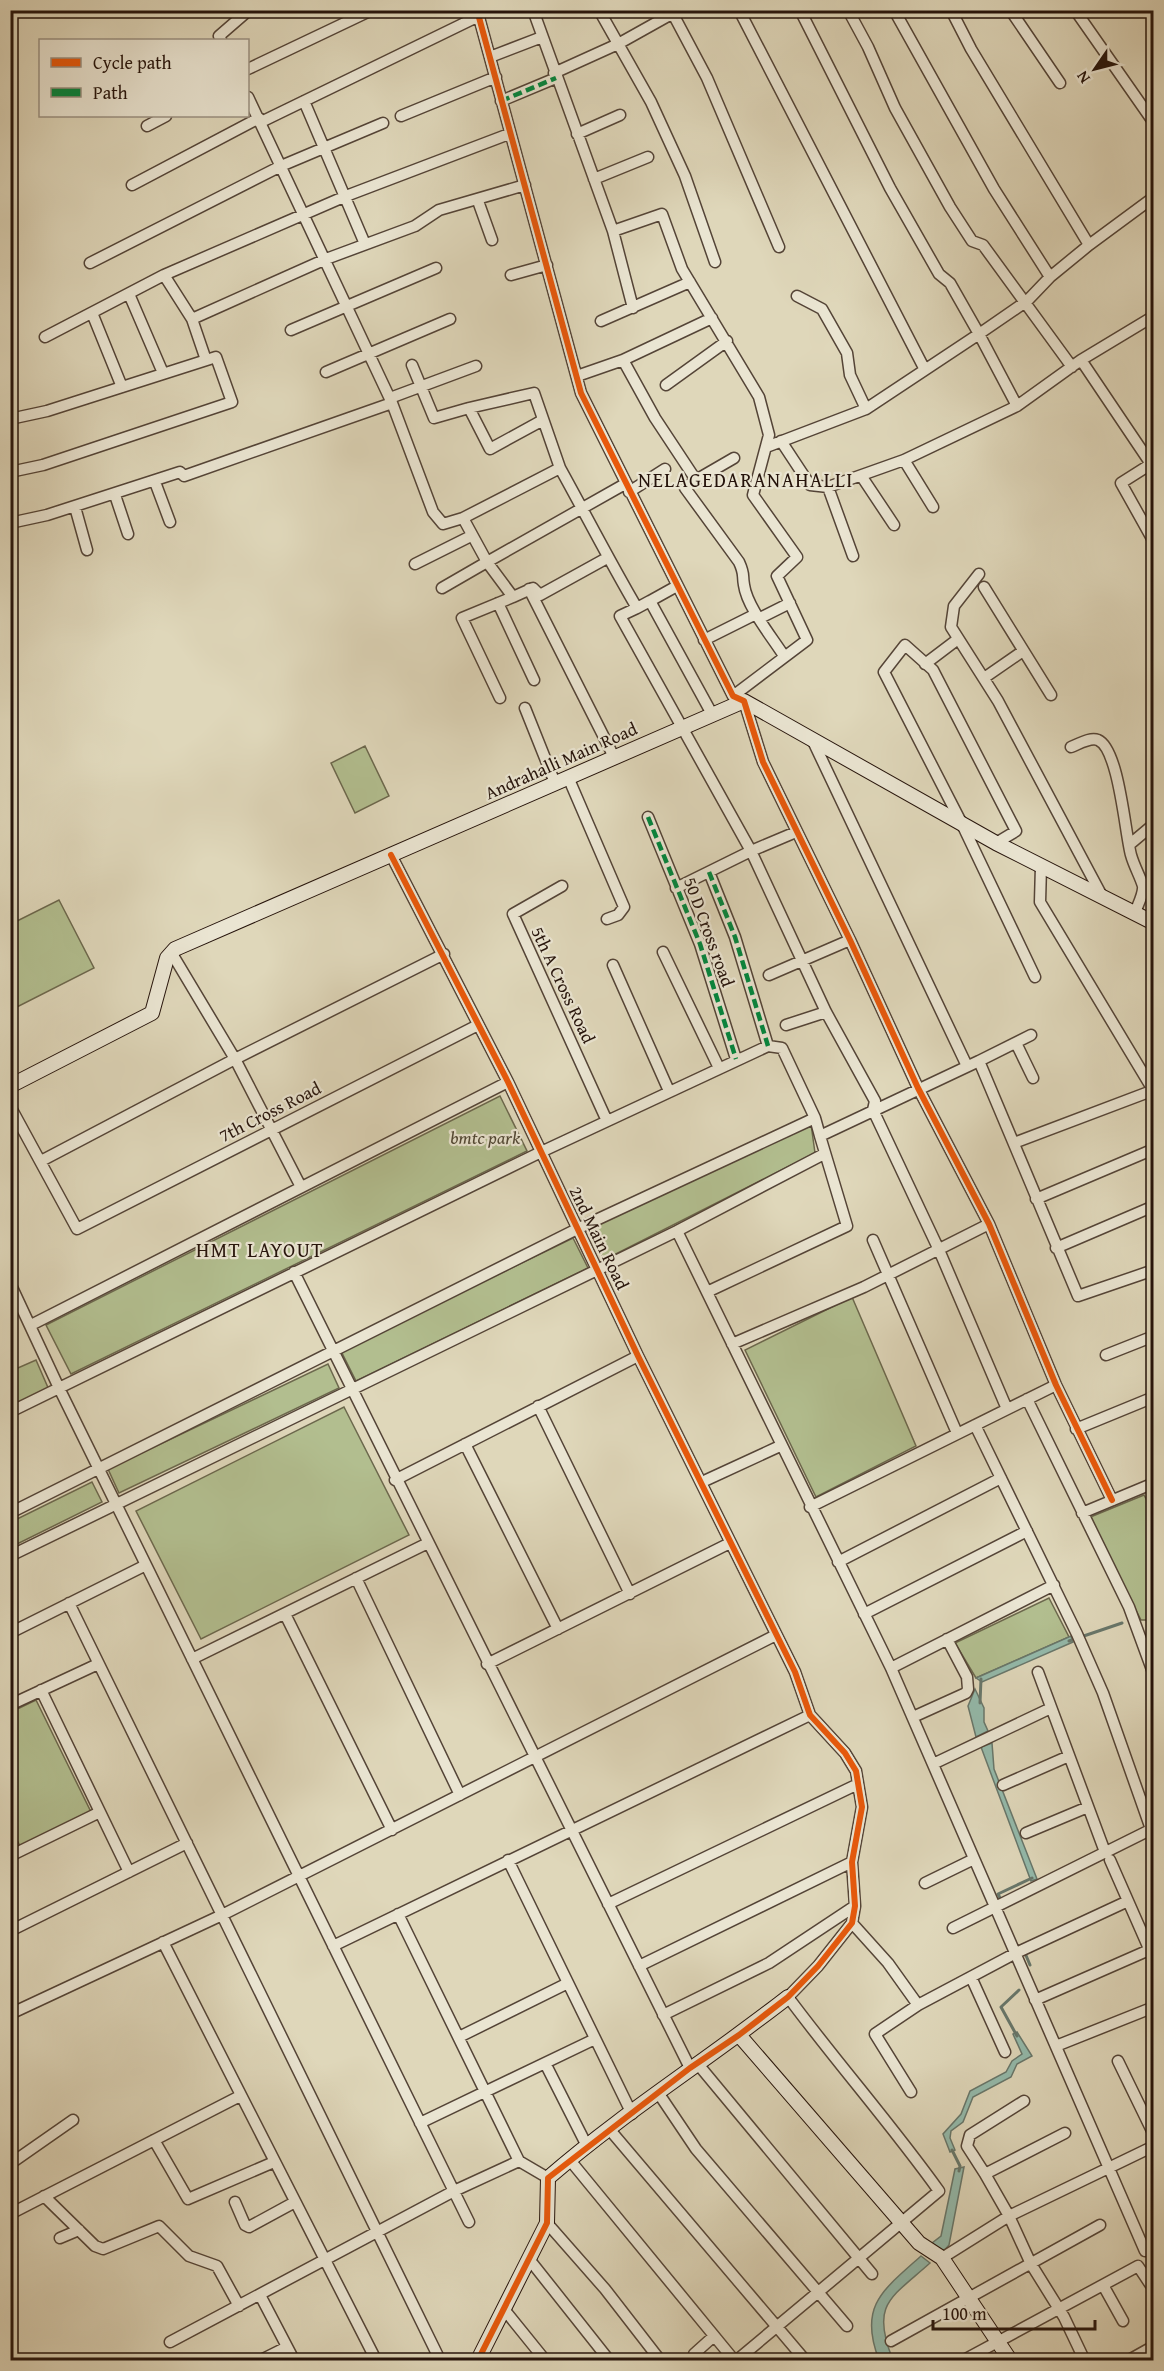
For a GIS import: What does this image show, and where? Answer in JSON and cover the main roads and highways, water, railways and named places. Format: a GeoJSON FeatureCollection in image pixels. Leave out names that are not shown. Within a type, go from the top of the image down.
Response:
{"type":"FeatureCollection","features":[{"type":"Feature","properties":{"kind":"main road","name":"Andrahalli Main Road"},"geometry":{"type":"LineString","coordinates":[[10,1086],[152,1013],[171,952],[684,727],[738,698],[996,843],[1154,923]]}},
{"type":"Feature","properties":{"kind":"main road"},"geometry":{"type":"LineString","coordinates":[[478,2360],[548,2223],[548,2178],[693,2066],[739,2035],[788,1997]]}},
{"type":"Feature","properties":{"kind":"main road"},"geometry":{"type":"LineString","coordinates":[[739,2035],[919,2243],[942,2258],[1010,2361]]}},
{"type":"Feature","properties":{"kind":"waterway"},"geometry":{"type":"LineString","coordinates":[[1069,1641],[1122,1623]]}},
{"type":"Feature","properties":{"kind":"waterway"},"geometry":{"type":"LineString","coordinates":[[980,1703],[981,1679]]}},
{"type":"Feature","properties":{"kind":"waterway"},"geometry":{"type":"LineString","coordinates":[[1001,1900],[998,1894],[1032,1878]]}},
{"type":"Feature","properties":{"kind":"waterway"},"geometry":{"type":"LineString","coordinates":[[1025,1953],[1030,1965]]}},
{"type":"Feature","properties":{"kind":"waterway"},"geometry":{"type":"LineString","coordinates":[[1017,2036],[1001,2007],[1019,1990]]}},
{"type":"Feature","properties":{"kind":"waterway"},"geometry":{"type":"LineString","coordinates":[[952,2150],[960,2166],[959,2171]]}},
{"type":"Feature","properties":{"kind":"district","name":"NELAGEDARANAHALLI"},"geometry":{"type":"Point","coordinates":[746,480]}},
{"type":"Feature","properties":{"kind":"district","name":"HMT LAYOUT"},"geometry":{"type":"Point","coordinates":[260,1250]}},
{"type":"Feature","properties":{"kind":"park label","name":"bmtc park"},"geometry":{"type":"Point","coordinates":[485,1138]}}]}
